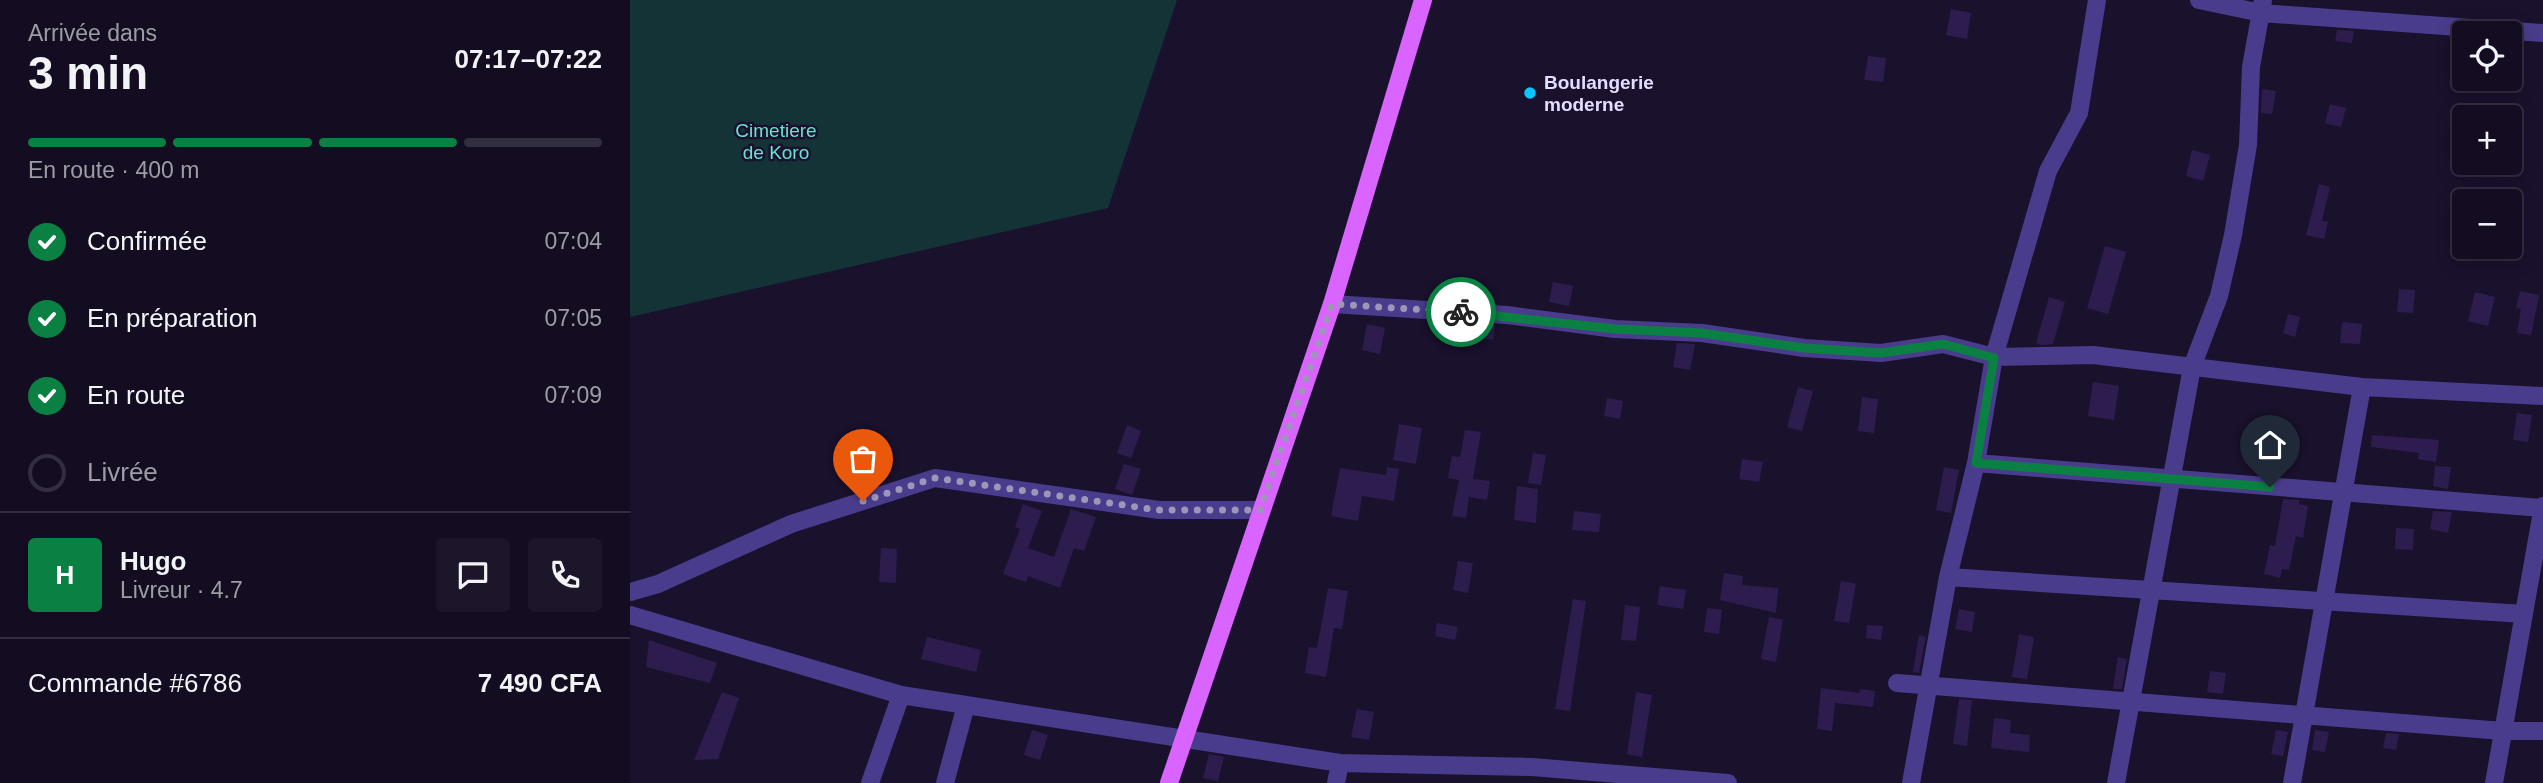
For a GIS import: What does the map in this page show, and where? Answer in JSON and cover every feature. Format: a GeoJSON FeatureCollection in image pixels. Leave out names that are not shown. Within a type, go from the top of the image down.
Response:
{"type":"FeatureCollection","features":[{"type":"Feature","properties":{"kind":"main road"},"geometry":{"type":"LineString","coordinates":[[1169,783],[1332,304],[1423,0]]}},
{"type":"Feature","properties":{"kind":"street"},"geometry":{"type":"LineString","coordinates":[[1911,783],[1948,577],[1976,463],[1994,358],[2048,171],[2079,113],[2097,0]]}},
{"type":"Feature","properties":{"kind":"street"},"geometry":{"type":"LineString","coordinates":[[2199,0],[2543,33]]}},
{"type":"Feature","properties":{"kind":"street"},"geometry":{"type":"LineString","coordinates":[[2116,783],[2192,366],[2219,296],[2233,235],[2248,145],[2251,67],[2262,6]]}},
{"type":"Feature","properties":{"kind":"street"},"geometry":{"type":"LineString","coordinates":[[1332,304],[1507,315],[1615,329],[1702,333],[1804,348],[1881,353],[1943,344],[1994,358],[2094,355],[2362,387],[2543,396]]}},
{"type":"Feature","properties":{"kind":"street"},"geometry":{"type":"LineString","coordinates":[[2292,783],[2362,387]]}},
{"type":"Feature","properties":{"kind":"street"},"geometry":{"type":"LineString","coordinates":[[1976,463],[2543,507],[2494,783]]}},
{"type":"Feature","properties":{"kind":"street"},"geometry":{"type":"LineString","coordinates":[[630,592],[658,584],[791,524],[935,478],[1158,510],[1260,510]]}},
{"type":"Feature","properties":{"kind":"street"},"geometry":{"type":"LineString","coordinates":[[1948,577],[2524,614]]}},
{"type":"Feature","properties":{"kind":"street"},"geometry":{"type":"LineString","coordinates":[[630,615],[901,695],[1340,763],[1532,767],[1728,783]]}},
{"type":"Feature","properties":{"kind":"street"},"geometry":{"type":"LineString","coordinates":[[1897,683],[2503,731],[2543,731]]}},
{"type":"Feature","properties":{"kind":"street"},"geometry":{"type":"LineString","coordinates":[[870,783],[901,695]]}},
{"type":"Feature","properties":{"kind":"street"},"geometry":{"type":"LineString","coordinates":[[944,783],[966,705]]}},
{"type":"Feature","properties":{"kind":"street"},"geometry":{"type":"LineString","coordinates":[[1336,783],[1340,763]]}},
{"type":"Feature","properties":{"kind":"green space","name":"Cimetiere de Koro"},"geometry":{"type":"Polygon","coordinates":[[[630,0],[1177,0],[1108,208],[630,317],[630,0]]]}},
{"type":"Feature","properties":{"kind":"building"},"geometry":{"type":"Polygon","coordinates":[[[1951,9],[1971,13],[1967,39],[1946,35],[1951,9]]]}},
{"type":"Feature","properties":{"kind":"building"},"geometry":{"type":"Polygon","coordinates":[[[2337,30],[2354,31],[2352,43],[2335,41],[2337,30]]]}},
{"type":"Feature","properties":{"kind":"building"},"geometry":{"type":"Polygon","coordinates":[[[1868,56],[1886,58],[1883,82],[1864,80],[1868,56]]]}},
{"type":"Feature","properties":{"kind":"building"},"geometry":{"type":"Polygon","coordinates":[[[2262,89],[2276,91],[2272,114],[2261,113],[2262,89]]]}},
{"type":"Feature","properties":{"kind":"building"},"geometry":{"type":"Polygon","coordinates":[[[2330,104],[2346,108],[2341,127],[2325,123],[2330,104]]]}},
{"type":"Feature","properties":{"kind":"building"},"geometry":{"type":"Polygon","coordinates":[[[2192,150],[2210,155],[2203,181],[2186,176],[2192,150]]]}},
{"type":"Feature","properties":{"kind":"building"},"geometry":{"type":"Polygon","coordinates":[[[2319,184],[2330,187],[2322,221],[2328,222],[2324,239],[2306,235],[2319,184]]]}},
{"type":"Feature","properties":{"kind":"building"},"geometry":{"type":"Polygon","coordinates":[[[2105,246],[2126,252],[2108,314],[2087,308],[2105,246]]]}},
{"type":"Feature","properties":{"kind":"building"},"geometry":{"type":"Polygon","coordinates":[[[1553,282],[1573,286],[1569,306],[1549,302],[1553,282]]]}},
{"type":"Feature","properties":{"kind":"building"},"geometry":{"type":"Polygon","coordinates":[[[2399,289],[2415,290],[2413,313],[2397,312],[2399,289]]]}},
{"type":"Feature","properties":{"kind":"building"},"geometry":{"type":"Polygon","coordinates":[[[2520,291],[2539,295],[2531,335],[2517,333],[2521,309],[2516,308],[2520,291]]]}},
{"type":"Feature","properties":{"kind":"building"},"geometry":{"type":"Polygon","coordinates":[[[2475,292],[2495,297],[2488,326],[2468,321],[2475,292]]]}},
{"type":"Feature","properties":{"kind":"building"},"geometry":{"type":"Polygon","coordinates":[[[2049,297],[2065,302],[2053,344],[2042,345],[2036,343],[2049,297]]]}},
{"type":"Feature","properties":{"kind":"building"},"geometry":{"type":"Polygon","coordinates":[[[2288,314],[2300,317],[2295,337],[2283,333],[2288,314]]]}},
{"type":"Feature","properties":{"kind":"building"},"geometry":{"type":"Polygon","coordinates":[[[2342,322],[2362,324],[2360,344],[2340,343],[2342,322]]]}},
{"type":"Feature","properties":{"kind":"building"},"geometry":{"type":"Polygon","coordinates":[[[1367,324],[1385,328],[1380,354],[1362,350],[1367,324]]]}},
{"type":"Feature","properties":{"kind":"building"},"geometry":{"type":"Polygon","coordinates":[[[1478,325],[1495,326],[1493,340],[1476,337],[1478,325]]]}},
{"type":"Feature","properties":{"kind":"building"},"geometry":{"type":"Polygon","coordinates":[[[1677,343],[1695,344],[1690,370],[1673,367],[1677,343]]]}},
{"type":"Feature","properties":{"kind":"building"},"geometry":{"type":"Polygon","coordinates":[[[2093,382],[2119,386],[2114,420],[2088,416],[2093,382]]]}},
{"type":"Feature","properties":{"kind":"building"},"geometry":{"type":"Polygon","coordinates":[[[1798,387],[1813,391],[1802,431],[1787,427],[1798,387]]]}},
{"type":"Feature","properties":{"kind":"building"},"geometry":{"type":"Polygon","coordinates":[[[1862,397],[1878,399],[1874,433],[1858,431],[1862,397]]]}},
{"type":"Feature","properties":{"kind":"building"},"geometry":{"type":"Polygon","coordinates":[[[1607,398],[1623,401],[1620,419],[1604,416],[1607,398]]]}},
{"type":"Feature","properties":{"kind":"building"},"geometry":{"type":"Polygon","coordinates":[[[2517,413],[2532,415],[2528,442],[2513,440],[2517,413]]]}},
{"type":"Feature","properties":{"kind":"building"},"geometry":{"type":"Polygon","coordinates":[[[1399,424],[1422,428],[1416,464],[1393,460],[1399,424]]]}},
{"type":"Feature","properties":{"kind":"building"},"geometry":{"type":"Polygon","coordinates":[[[1127,425],[1141,431],[1131,458],[1117,453],[1127,425]]]}},
{"type":"Feature","properties":{"kind":"building"},"geometry":{"type":"Polygon","coordinates":[[[1465,430],[1481,432],[1473,479],[1490,481],[1487,500],[1469,497],[1466,518],[1452,516],[1459,480],[1448,478],[1452,456],[1460,457],[1465,430]]]}},
{"type":"Feature","properties":{"kind":"building"},"geometry":{"type":"Polygon","coordinates":[[[2372,435],[2439,440],[2436,462],[2418,459],[2419,453],[2371,447],[2372,435]]]}},
{"type":"Feature","properties":{"kind":"building"},"geometry":{"type":"Polygon","coordinates":[[[1533,453],[1546,455],[1541,485],[1528,483],[1533,453]]]}},
{"type":"Feature","properties":{"kind":"building"},"geometry":{"type":"Polygon","coordinates":[[[1742,459],[1763,462],[1759,482],[1739,479],[1742,459]]]}},
{"type":"Feature","properties":{"kind":"building"},"geometry":{"type":"Polygon","coordinates":[[[1124,464],[1141,469],[1132,495],[1115,489],[1124,464]]]}},
{"type":"Feature","properties":{"kind":"building"},"geometry":{"type":"Polygon","coordinates":[[[2435,466],[2451,467],[2448,489],[2433,486],[2435,466]]]}},
{"type":"Feature","properties":{"kind":"building"},"geometry":{"type":"Polygon","coordinates":[[[1387,467],[1399,469],[1394,501],[1362,496],[1358,521],[1331,516],[1340,468],[1386,475],[1387,467]]]}},
{"type":"Feature","properties":{"kind":"building"},"geometry":{"type":"Polygon","coordinates":[[[1944,467],[1959,470],[1951,513],[1936,510],[1944,467]]]}},
{"type":"Feature","properties":{"kind":"building"},"geometry":{"type":"Polygon","coordinates":[[[1517,486],[1538,489],[1536,523],[1514,520],[1517,486]]]}},
{"type":"Feature","properties":{"kind":"building"},"geometry":{"type":"Polygon","coordinates":[[[2283,499],[2299,500],[2299,504],[2308,506],[2303,538],[2296,536],[2289,570],[2282,569],[2280,578],[2264,574],[2270,545],[2275,546],[2283,499]]]}},
{"type":"Feature","properties":{"kind":"building"},"geometry":{"type":"Polygon","coordinates":[[[1023,504],[1042,511],[1028,548],[1054,557],[1071,509],[1096,517],[1084,551],[1074,548],[1060,588],[1028,576],[1026,582],[1003,574],[1020,529],[1015,527],[1023,504]]]}},
{"type":"Feature","properties":{"kind":"building"},"geometry":{"type":"Polygon","coordinates":[[[1574,511],[1601,514],[1599,532],[1572,530],[1574,511]]]}},
{"type":"Feature","properties":{"kind":"building"},"geometry":{"type":"Polygon","coordinates":[[[2433,511],[2452,512],[2448,533],[2430,529],[2433,511]]]}},
{"type":"Feature","properties":{"kind":"building"},"geometry":{"type":"Polygon","coordinates":[[[2396,528],[2414,529],[2413,550],[2395,549],[2396,528]]]}},
{"type":"Feature","properties":{"kind":"building"},"geometry":{"type":"Polygon","coordinates":[[[881,548],[897,549],[896,583],[879,582],[881,548]]]}},
{"type":"Feature","properties":{"kind":"building"},"geometry":{"type":"Polygon","coordinates":[[[1458,561],[1473,563],[1468,593],[1453,590],[1458,561]]]}},
{"type":"Feature","properties":{"kind":"building"},"geometry":{"type":"Polygon","coordinates":[[[1724,573],[1743,576],[1742,585],[1778,588],[1776,613],[1720,600],[1724,573]]]}},
{"type":"Feature","properties":{"kind":"building"},"geometry":{"type":"Polygon","coordinates":[[[1841,581],[1856,584],[1849,623],[1834,621],[1841,581]]]}},
{"type":"Feature","properties":{"kind":"building"},"geometry":{"type":"Polygon","coordinates":[[[1660,586],[1686,590],[1683,609],[1657,605],[1660,586]]]}},
{"type":"Feature","properties":{"kind":"building"},"geometry":{"type":"Polygon","coordinates":[[[1328,588],[1348,591],[1342,629],[1334,628],[1326,677],[1305,673],[1309,647],[1317,648],[1328,588]]]}},
{"type":"Feature","properties":{"kind":"building"},"geometry":{"type":"Polygon","coordinates":[[[1573,599],[1586,601],[1570,711],[1555,709],[1573,599]]]}},
{"type":"Feature","properties":{"kind":"building"},"geometry":{"type":"Polygon","coordinates":[[[1625,605],[1640,607],[1636,641],[1621,640],[1625,605]]]}},
{"type":"Feature","properties":{"kind":"building"},"geometry":{"type":"Polygon","coordinates":[[[1707,608],[1722,610],[1719,634],[1704,632],[1707,608]]]}},
{"type":"Feature","properties":{"kind":"building"},"geometry":{"type":"Polygon","coordinates":[[[1959,609],[1975,612],[1972,632],[1955,629],[1959,609]]]}},
{"type":"Feature","properties":{"kind":"building"},"geometry":{"type":"Polygon","coordinates":[[[1769,617],[1783,620],[1776,662],[1761,659],[1769,617]]]}},
{"type":"Feature","properties":{"kind":"building"},"geometry":{"type":"Polygon","coordinates":[[[1437,623],[1458,627],[1455,640],[1435,636],[1437,623]]]}},
{"type":"Feature","properties":{"kind":"building"},"geometry":{"type":"Polygon","coordinates":[[[1867,625],[1883,626],[1881,640],[1866,638],[1867,625]]]}},
{"type":"Feature","properties":{"kind":"building"},"geometry":{"type":"Polygon","coordinates":[[[2019,634],[2034,637],[2027,679],[2012,677],[2019,634]]]}},
{"type":"Feature","properties":{"kind":"building"},"geometry":{"type":"Polygon","coordinates":[[[1919,635],[1926,637],[1919,673],[1913,672],[1919,635]]]}},
{"type":"Feature","properties":{"kind":"building"},"geometry":{"type":"Polygon","coordinates":[[[927,637],[981,650],[976,672],[921,659],[927,637]]]}},
{"type":"Feature","properties":{"kind":"building"},"geometry":{"type":"Polygon","coordinates":[[[649,640],[717,663],[710,683],[646,667],[649,640]]]}},
{"type":"Feature","properties":{"kind":"building"},"geometry":{"type":"Polygon","coordinates":[[[2118,657],[2127,659],[2122,689],[2113,689],[2118,657]]]}},
{"type":"Feature","properties":{"kind":"building"},"geometry":{"type":"Polygon","coordinates":[[[2210,671],[2226,673],[2223,694],[2207,692],[2210,671]]]}},
{"type":"Feature","properties":{"kind":"building"},"geometry":{"type":"Polygon","coordinates":[[[1821,688],[1859,693],[1860,689],[1875,691],[1873,707],[1835,703],[1832,731],[1817,729],[1821,688]]]}},
{"type":"Feature","properties":{"kind":"building"},"geometry":{"type":"Polygon","coordinates":[[[722,692],[739,698],[718,759],[694,760],[722,692]]]}},
{"type":"Feature","properties":{"kind":"building"},"geometry":{"type":"Polygon","coordinates":[[[1636,692],[1652,695],[1642,757],[1627,754],[1636,692]]]}},
{"type":"Feature","properties":{"kind":"building"},"geometry":{"type":"Polygon","coordinates":[[[1959,699],[1972,700],[1967,746],[1953,744],[1959,699]]]}},
{"type":"Feature","properties":{"kind":"building"},"geometry":{"type":"Polygon","coordinates":[[[1357,709],[1374,712],[1369,740],[1351,737],[1357,709]]]}},
{"type":"Feature","properties":{"kind":"building"},"geometry":{"type":"Polygon","coordinates":[[[1994,718],[2011,720],[2010,733],[2030,735],[2029,752],[1991,748],[1994,718]]]}},
{"type":"Feature","properties":{"kind":"building"},"geometry":{"type":"Polygon","coordinates":[[[1032,730],[1048,735],[1040,760],[1024,755],[1032,730]]]}},
{"type":"Feature","properties":{"kind":"building"},"geometry":{"type":"Polygon","coordinates":[[[2276,730],[2288,732],[2283,756],[2271,754],[2276,730]]]}},
{"type":"Feature","properties":{"kind":"building"},"geometry":{"type":"Polygon","coordinates":[[[2315,730],[2329,732],[2325,752],[2312,750],[2315,730]]]}},
{"type":"Feature","properties":{"kind":"building"},"geometry":{"type":"Polygon","coordinates":[[[2386,733],[2399,734],[2396,750],[2383,748],[2386,733]]]}},
{"type":"Feature","properties":{"kind":"building"},"geometry":{"type":"Polygon","coordinates":[[[1209,754],[1224,757],[1218,781],[1203,778],[1209,754]]]}},
{"type":"Feature","properties":{"kind":"way so far"},"geometry":{"type":"LineString","coordinates":[[863,501],[935,478],[1158,510],[1260,510],[1332,304],[1461,312]]}},
{"type":"Feature","properties":{"kind":"place","name":"Boulangerie moderne"},"geometry":{"type":"Point","coordinates":[1530,93]}},
{"type":"Feature","properties":{"kind":"route"},"geometry":{"type":"LineString","coordinates":[[1461,312],[1615,329],[1702,333],[1804,348],[1881,353],[1943,344],[1994,358],[1976,463],[2270,487]]}}]}
